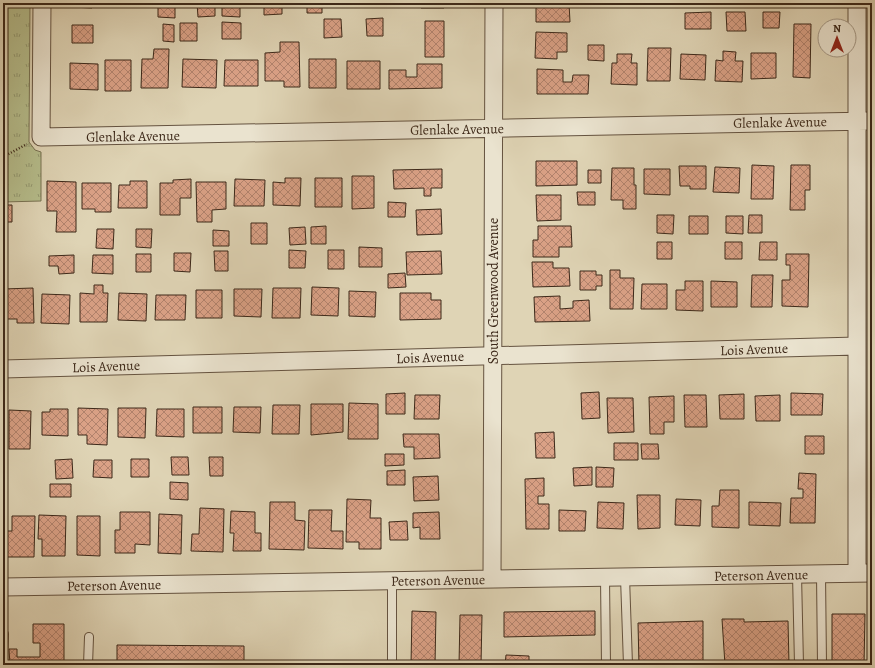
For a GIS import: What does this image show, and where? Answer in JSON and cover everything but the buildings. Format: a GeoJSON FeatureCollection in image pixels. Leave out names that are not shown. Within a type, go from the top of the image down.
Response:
{"type":"FeatureCollection","features":[{"type":"Feature","properties":{"kind":"street"},"geometry":{"type":"LineString","coordinates":[[41,138],[42,3]]}},
{"type":"Feature","properties":{"kind":"street","name":"South Greenwood Avenue"},"geometry":{"type":"LineString","coordinates":[[492,579],[494,3]]}},
{"type":"Feature","properties":{"kind":"street"},"geometry":{"type":"LineString","coordinates":[[857,3],[864,121],[857,346],[865,573]]}},
{"type":"Feature","properties":{"kind":"street","name":"Glenlake Avenue"},"geometry":{"type":"LineString","coordinates":[[41,138],[864,121]]}},
{"type":"Feature","properties":{"kind":"street","name":"Lois Avenue"},"geometry":{"type":"LineString","coordinates":[[3,369],[857,346]]}},
{"type":"Feature","properties":{"kind":"street","name":"Peterson Avenue"},"geometry":{"type":"LineString","coordinates":[[3,586],[865,573]]}},
{"type":"Feature","properties":{"kind":"lane"},"geometry":{"type":"LineString","coordinates":[[797,574],[799,665]]}},
{"type":"Feature","properties":{"kind":"lane"},"geometry":{"type":"LineString","coordinates":[[821,574],[822,665]]}},
{"type":"Feature","properties":{"kind":"lane"},"geometry":{"type":"LineString","coordinates":[[625,577],[628,665]]}},
{"type":"Feature","properties":{"kind":"lane"},"geometry":{"type":"LineString","coordinates":[[605,578],[606,665]]}},
{"type":"Feature","properties":{"kind":"lane"},"geometry":{"type":"LineString","coordinates":[[392,581],[392,665]]}},
{"type":"Feature","properties":{"kind":"lane"},"geometry":{"type":"LineString","coordinates":[[3,665],[4,634]]}},
{"type":"Feature","properties":{"kind":"lane"},"geometry":{"type":"LineString","coordinates":[[88,665],[89,637]]}},
{"type":"Feature","properties":{"kind":"path"},"geometry":{"type":"LineString","coordinates":[[3,157],[41,138]]}},
{"type":"Feature","properties":{"kind":"green space"},"geometry":{"type":"Polygon","coordinates":[[[3,3],[30,3],[29,142],[35,150],[41,152],[41,201],[3,202],[3,3]]]}}]}
